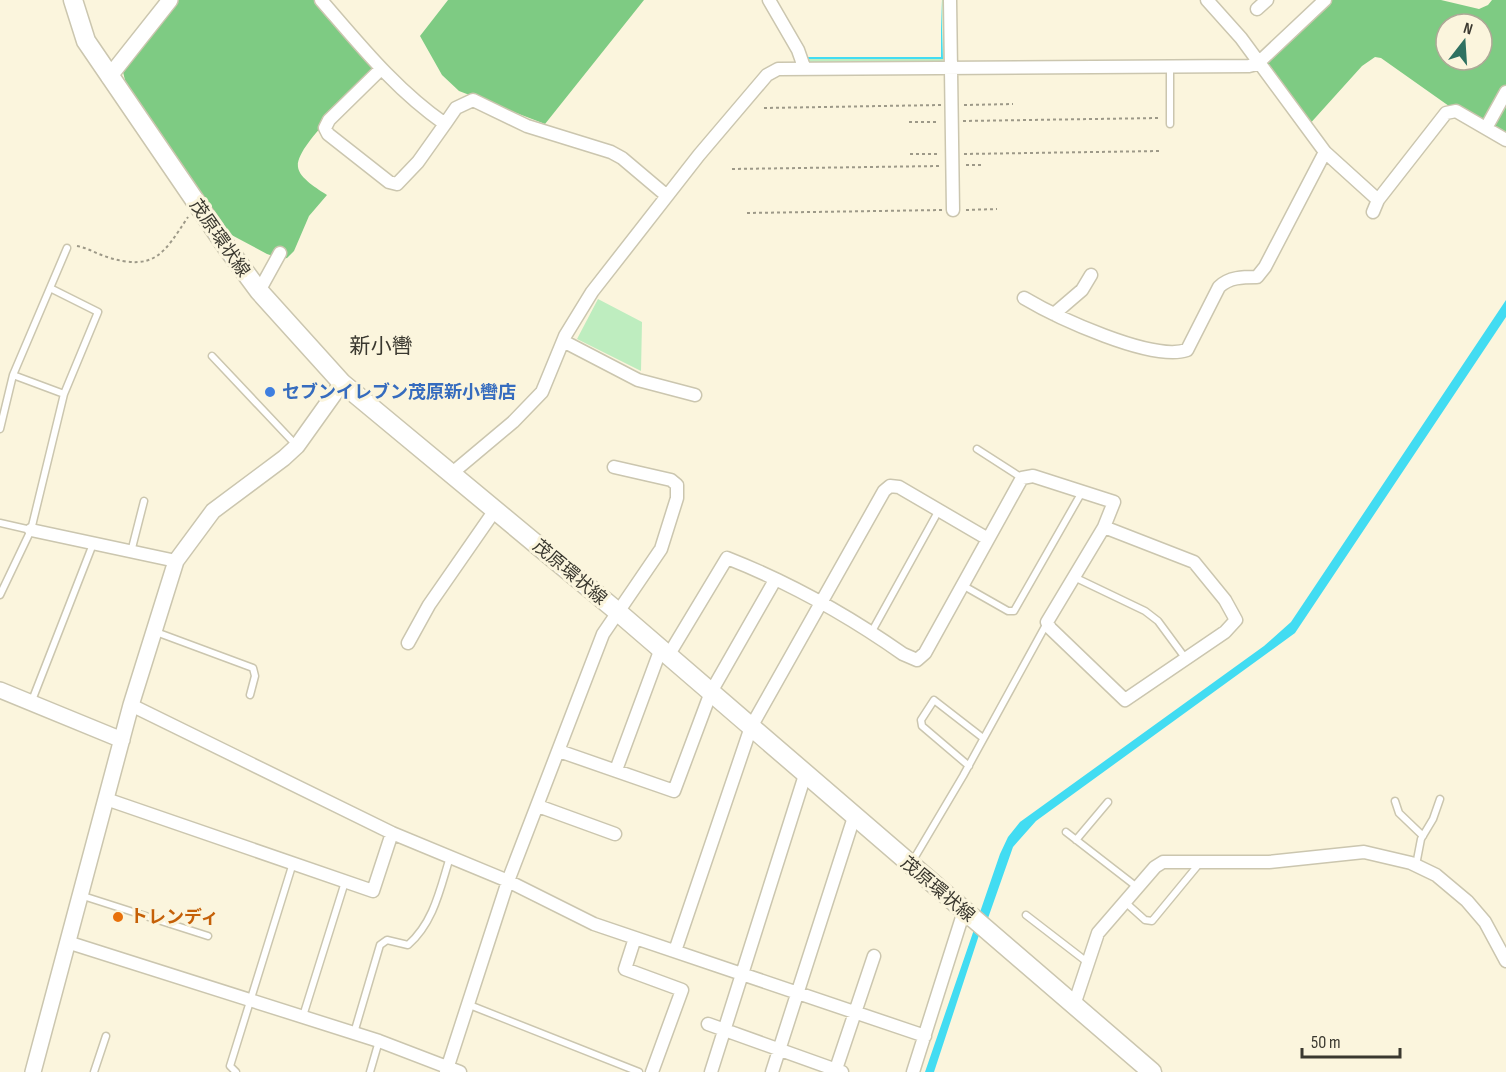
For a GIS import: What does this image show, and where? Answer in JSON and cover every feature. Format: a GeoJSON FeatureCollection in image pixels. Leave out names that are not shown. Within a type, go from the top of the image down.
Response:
{"type":"FeatureCollection","features":[{"type":"Feature","properties":{"kind":"main road","name":"茂原環状線"},"geometry":{"type":"LineString","coordinates":[[73,0],[86,41],[196,205],[259,291],[342,383],[618,612],[1152,1072]]}},
{"type":"Feature","properties":{"kind":"street"},"geometry":{"type":"LineString","coordinates":[[109,77],[170,0]]}},
{"type":"Feature","properties":{"kind":"street"},"geometry":{"type":"LineString","coordinates":[[321,0],[381,69],[417,104],[445,124]]}},
{"type":"Feature","properties":{"kind":"street"},"geometry":{"type":"LineString","coordinates":[[769,0],[798,50],[804,67]]}},
{"type":"Feature","properties":{"kind":"street"},"geometry":{"type":"LineString","coordinates":[[950,0],[953,210]]}},
{"type":"Feature","properties":{"kind":"street"},"geometry":{"type":"LineString","coordinates":[[1207,0],[1240,38],[1257,64],[1293,107],[1325,152],[1378,200]]}},
{"type":"Feature","properties":{"kind":"street"},"geometry":{"type":"LineString","coordinates":[[1257,9],[1267,0]]}},
{"type":"Feature","properties":{"kind":"street"},"geometry":{"type":"LineString","coordinates":[[1306,0],[1321,4]]}},
{"type":"Feature","properties":{"kind":"street"},"geometry":{"type":"LineString","coordinates":[[451,474],[513,422],[542,392],[563,341],[592,292],[766,75],[778,69],[804,67],[1257,64],[1321,4]]}},
{"type":"Feature","properties":{"kind":"street"},"geometry":{"type":"LineString","coordinates":[[381,69],[327,123],[326,131],[389,182],[397,184],[418,162],[456,108],[473,100],[527,126],[611,152],[622,158],[667,196]]}},
{"type":"Feature","properties":{"kind":"street"},"geometry":{"type":"LineString","coordinates":[[1486,128],[1506,92]]}},
{"type":"Feature","properties":{"kind":"street"},"geometry":{"type":"LineString","coordinates":[[1373,212],[1378,200],[1446,113],[1456,111],[1506,140]]}},
{"type":"Feature","properties":{"kind":"street"},"geometry":{"type":"LineString","coordinates":[[1024,298],[1083,329],[1118,340],[1176,353],[1187,350],[1219,287],[1225,281],[1257,277],[1265,267],[1325,152]]}},
{"type":"Feature","properties":{"kind":"street"},"geometry":{"type":"LineString","coordinates":[[259,291],[280,252]]}},
{"type":"Feature","properties":{"kind":"street"},"geometry":{"type":"LineString","coordinates":[[1054,314],[1082,290],[1091,275]]}},
{"type":"Feature","properties":{"kind":"street"},"geometry":{"type":"LineString","coordinates":[[563,341],[638,380],[695,394]]}},
{"type":"Feature","properties":{"kind":"street"},"geometry":{"type":"LineString","coordinates":[[33,1072],[131,705],[152,631],[177,561],[213,511],[297,446],[342,383]]}},
{"type":"Feature","properties":{"kind":"street"},"geometry":{"type":"LineString","coordinates":[[67,942],[379,1041],[451,1071],[467,1004],[508,881],[603,634],[657,558],[678,490],[677,485],[671,480],[614,467]]}},
{"type":"Feature","properties":{"kind":"street"},"geometry":{"type":"LineString","coordinates":[[616,770],[664,653],[727,558],[822,604],[916,660],[925,653],[1023,478],[1033,476],[1114,502],[1104,527],[1047,622],[1050,628],[1125,700],[1236,620],[1233,612],[1202,569],[1194,562],[1104,527]]}},
{"type":"Feature","properties":{"kind":"street"},"geometry":{"type":"LineString","coordinates":[[675,951],[752,726],[884,491],[890,486],[899,487],[988,539]]}},
{"type":"Feature","properties":{"kind":"street"},"geometry":{"type":"LineString","coordinates":[[408,643],[429,605],[495,510]]}},
{"type":"Feature","properties":{"kind":"street"},"geometry":{"type":"LineString","coordinates":[[31,530],[177,561]]}},
{"type":"Feature","properties":{"kind":"street"},"geometry":{"type":"LineString","coordinates":[[559,751],[675,791],[711,692],[775,580]]}},
{"type":"Feature","properties":{"kind":"street"},"geometry":{"type":"LineString","coordinates":[[0,690],[122,740]]}},
{"type":"Feature","properties":{"kind":"street"},"geometry":{"type":"LineString","coordinates":[[131,705],[392,833],[508,881],[594,924],[925,1036]]}},
{"type":"Feature","properties":{"kind":"street"},"geometry":{"type":"LineString","coordinates":[[711,1072],[805,775]]}},
{"type":"Feature","properties":{"kind":"street"},"geometry":{"type":"LineString","coordinates":[[106,799],[373,891],[392,833]]}},
{"type":"Feature","properties":{"kind":"street"},"geometry":{"type":"LineString","coordinates":[[538,806],[615,834]]}},
{"type":"Feature","properties":{"kind":"street"},"geometry":{"type":"LineString","coordinates":[[772,1072],[854,817]]}},
{"type":"Feature","properties":{"kind":"street"},"geometry":{"type":"LineString","coordinates":[[1074,1005],[1098,933],[1155,867],[1163,862],[1183,861],[1199,864],[1269,862],[1364,852],[1416,866],[1436,875],[1467,901],[1485,922],[1506,961]]}},
{"type":"Feature","properties":{"kind":"street"},"geometry":{"type":"LineString","coordinates":[[913,1072],[964,911]]}},
{"type":"Feature","properties":{"kind":"street"},"geometry":{"type":"LineString","coordinates":[[635,938],[625,969],[682,990],[652,1072]]}},
{"type":"Feature","properties":{"kind":"street"},"geometry":{"type":"LineString","coordinates":[[708,1024],[837,1071],[874,956]]}},
{"type":"Feature","properties":{"kind":"lane"},"geometry":{"type":"LineString","coordinates":[[1170,65],[1170,124]]}},
{"type":"Feature","properties":{"kind":"lane"},"geometry":{"type":"LineString","coordinates":[[0,429],[13,375],[67,248]]}},
{"type":"Feature","properties":{"kind":"lane"},"geometry":{"type":"LineString","coordinates":[[0,595],[31,530],[64,394],[98,312],[50,288]]}},
{"type":"Feature","properties":{"kind":"lane"},"geometry":{"type":"LineString","coordinates":[[212,356],[297,446]]}},
{"type":"Feature","properties":{"kind":"lane"},"geometry":{"type":"LineString","coordinates":[[13,375],[64,394]]}},
{"type":"Feature","properties":{"kind":"lane"},"geometry":{"type":"LineString","coordinates":[[977,449],[1023,478]]}},
{"type":"Feature","properties":{"kind":"lane"},"geometry":{"type":"LineString","coordinates":[[964,586],[1008,611],[1014,611],[1082,491]]}},
{"type":"Feature","properties":{"kind":"lane"},"geometry":{"type":"LineString","coordinates":[[131,552],[144,501]]}},
{"type":"Feature","properties":{"kind":"lane"},"geometry":{"type":"LineString","coordinates":[[871,634],[939,510]]}},
{"type":"Feature","properties":{"kind":"lane"},"geometry":{"type":"LineString","coordinates":[[0,524],[31,530]]}},
{"type":"Feature","properties":{"kind":"lane"},"geometry":{"type":"LineString","coordinates":[[31,703],[93,544]]}},
{"type":"Feature","properties":{"kind":"lane"},"geometry":{"type":"LineString","coordinates":[[1074,577],[1152,616],[1186,658]]}},
{"type":"Feature","properties":{"kind":"lane"},"geometry":{"type":"LineString","coordinates":[[910,865],[969,766],[1047,622]]}},
{"type":"Feature","properties":{"kind":"lane"},"geometry":{"type":"LineString","coordinates":[[152,631],[252,668],[255,676],[250,695]]}},
{"type":"Feature","properties":{"kind":"lane"},"geometry":{"type":"LineString","coordinates":[[969,766],[922,726],[921,720],[934,699],[983,738]]}},
{"type":"Feature","properties":{"kind":"lane"},"geometry":{"type":"LineString","coordinates":[[1416,866],[1423,836],[1433,819],[1440,799]]}},
{"type":"Feature","properties":{"kind":"lane"},"geometry":{"type":"LineString","coordinates":[[1395,801],[1399,813],[1423,836]]}},
{"type":"Feature","properties":{"kind":"lane"},"geometry":{"type":"LineString","coordinates":[[1076,840],[1108,802]]}},
{"type":"Feature","properties":{"kind":"lane"},"geometry":{"type":"LineString","coordinates":[[1066,832],[1137,887]]}},
{"type":"Feature","properties":{"kind":"lane"},"geometry":{"type":"LineString","coordinates":[[354,1033],[380,945],[387,940],[408,945],[421,933],[430,918],[450,857]]}},
{"type":"Feature","properties":{"kind":"lane"},"geometry":{"type":"LineString","coordinates":[[236,1072],[230,1066],[293,863]]}},
{"type":"Feature","properties":{"kind":"lane"},"geometry":{"type":"LineString","coordinates":[[1125,902],[1145,920],[1152,921],[1199,864]]}},
{"type":"Feature","properties":{"kind":"lane"},"geometry":{"type":"LineString","coordinates":[[303,1016],[345,881]]}},
{"type":"Feature","properties":{"kind":"lane"},"geometry":{"type":"LineString","coordinates":[[80,895],[208,936]]}},
{"type":"Feature","properties":{"kind":"lane"},"geometry":{"type":"LineString","coordinates":[[1026,915],[1087,962]]}},
{"type":"Feature","properties":{"kind":"lane"},"geometry":{"type":"LineString","coordinates":[[467,1004],[639,1072]]}},
{"type":"Feature","properties":{"kind":"lane"},"geometry":{"type":"LineString","coordinates":[[94,1072],[106,1036]]}},
{"type":"Feature","properties":{"kind":"lane"},"geometry":{"type":"LineString","coordinates":[[370,1072],[379,1041]]}},
{"type":"Feature","properties":{"kind":"path"},"geometry":{"type":"LineString","coordinates":[[764,108],[1013,104]]}},
{"type":"Feature","properties":{"kind":"path"},"geometry":{"type":"LineString","coordinates":[[909,122],[1159,118]]}},
{"type":"Feature","properties":{"kind":"path"},"geometry":{"type":"LineString","coordinates":[[732,169],[1160,151]]}},
{"type":"Feature","properties":{"kind":"path"},"geometry":{"type":"LineString","coordinates":[[910,154],[982,165]]}},
{"type":"Feature","properties":{"kind":"path"},"geometry":{"type":"LineString","coordinates":[[67,248],[79,246],[127,262],[152,260],[165,252],[196,205]]}},
{"type":"Feature","properties":{"kind":"path"},"geometry":{"type":"LineString","coordinates":[[747,213],[997,209]]}},
{"type":"Feature","properties":{"kind":"green space"},"geometry":{"type":"Polygon","coordinates":[[[172,0],[320,0],[381,69],[318,130],[300,157],[299,171],[310,183],[327,195],[309,216],[294,251],[287,258],[282,259],[267,254],[224,231],[126,84],[123,72],[172,0]]]}},
{"type":"Feature","properties":{"kind":"green space"},"geometry":{"type":"Polygon","coordinates":[[[448,0],[644,0],[545,124],[459,91],[442,75],[420,36],[448,0]]]}},
{"type":"Feature","properties":{"kind":"green space"},"geometry":{"type":"Polygon","coordinates":[[[942,0],[946,0],[946,55],[942,62],[805,63],[804,57],[943,59],[942,0]]]}},
{"type":"Feature","properties":{"kind":"green space"},"geometry":{"type":"Polygon","coordinates":[[[1325,0],[1441,0],[1479,9],[1488,5],[1492,0],[1506,0],[1506,140],[1456,111],[1381,58],[1375,57],[1362,66],[1307,127],[1258,64],[1325,0]]]}},
{"type":"Feature","properties":{"kind":"green space"},"geometry":{"type":"Polygon","coordinates":[[[598,299],[642,322],[641,371],[577,339],[598,299]]]}},
{"type":"Feature","properties":{"kind":"water"},"geometry":{"type":"Polygon","coordinates":[[[941,0],[943,59],[807,59],[807,57],[941,57],[941,0]]]}},
{"type":"Feature","properties":{"kind":"water"},"geometry":{"type":"Polygon","coordinates":[[[1506,300],[1506,317],[1295,633],[1036,821],[1013,847],[987,921],[979,935],[934,1072],[925,1072],[1000,854],[1008,837],[1020,822],[1264,646],[1291,622],[1506,300]]]}},
{"type":"Feature","properties":{"kind":"place","name":"セブンイレブン茂原新小轡店"},"geometry":{"type":"Point","coordinates":[270,392]}},
{"type":"Feature","properties":{"kind":"place","name":"トレンディ"},"geometry":{"type":"Point","coordinates":[118,917]}},
{"type":"Feature","properties":{"kind":"district","name":"新小轡"},"geometry":{"type":"Point","coordinates":[381,346]}}]}
